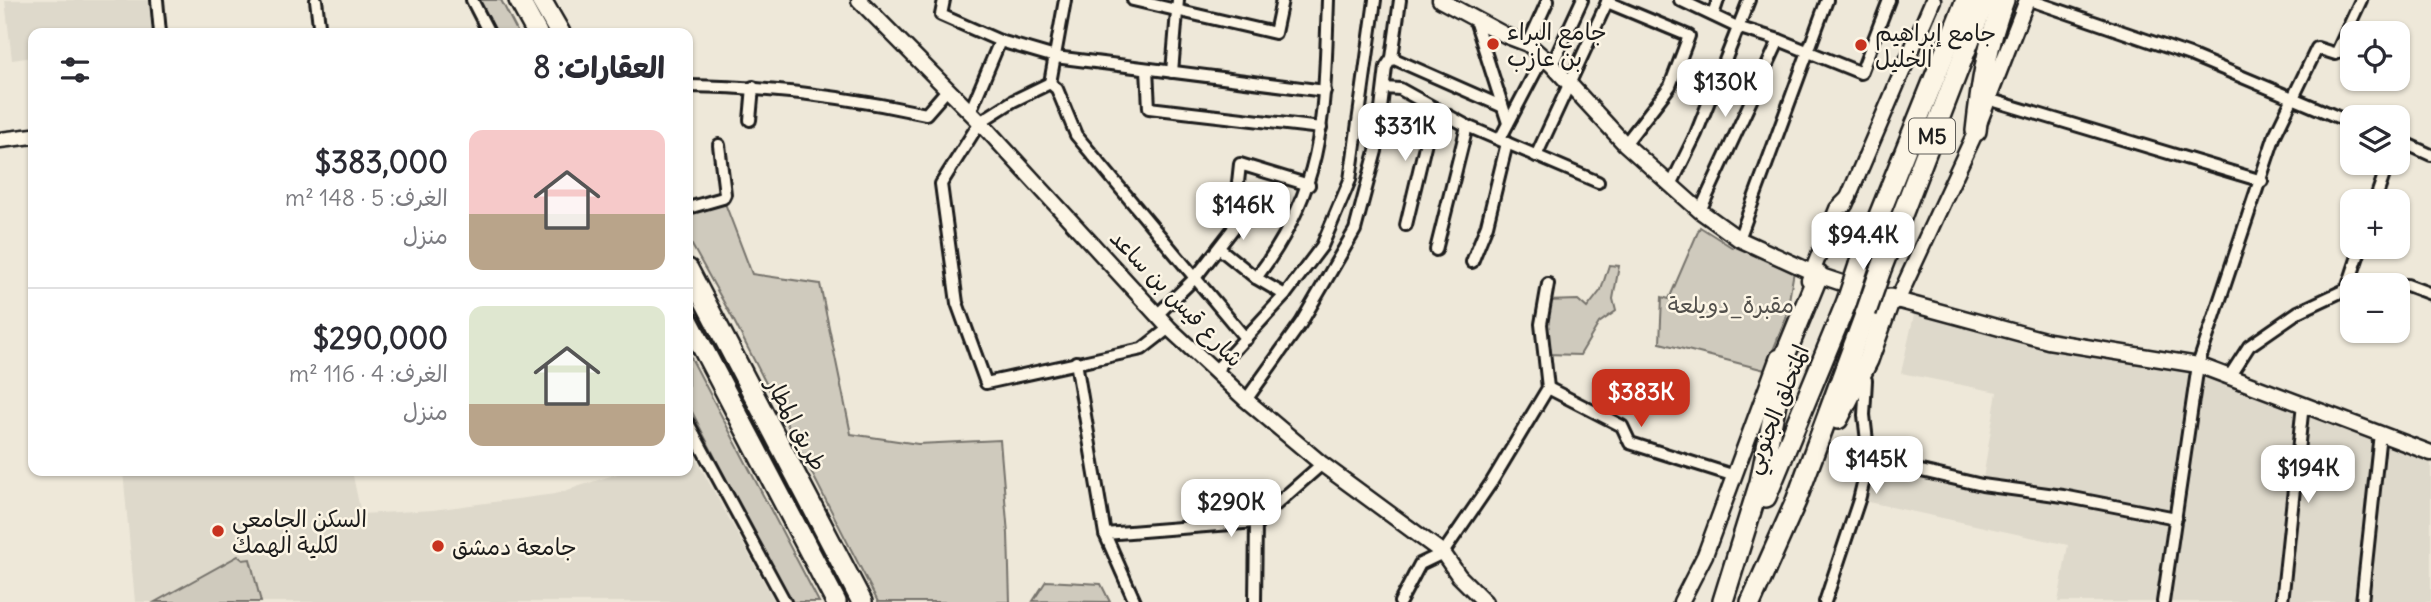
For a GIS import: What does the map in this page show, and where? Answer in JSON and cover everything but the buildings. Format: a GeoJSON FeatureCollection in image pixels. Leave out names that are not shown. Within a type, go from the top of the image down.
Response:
{"type":"FeatureCollection","features":[{"type":"Feature","properties":{"kind":"highway"},"geometry":{"type":"LineString","coordinates":[[519,0],[534,28]]}},
{"type":"Feature","properties":{"kind":"highway"},"geometry":{"type":"LineString","coordinates":[[541,0],[557,28]]}},
{"type":"Feature","properties":{"kind":"highway","name":"المتحلق الجنوبي"},"geometry":{"type":"LineString","coordinates":[[1723,602],[1847,301],[1966,0]]}},
{"type":"Feature","properties":{"kind":"highway","name":"M5"},"geometry":{"type":"LineString","coordinates":[[1756,596],[1796,501],[1880,272],[1985,0]]}},
{"type":"Feature","properties":{"kind":"highway"},"geometry":{"type":"LineString","coordinates":[[1976,131],[1982,74],[1990,37],[2004,0]]}},
{"type":"Feature","properties":{"kind":"highway"},"geometry":{"type":"LineString","coordinates":[[1723,602],[1760,482],[1783,352],[1815,274]]}},
{"type":"Feature","properties":{"kind":"highway","name":"طريق المطار"},"geometry":{"type":"LineString","coordinates":[[693,279],[862,602]]}},
{"type":"Feature","properties":{"kind":"highway"},"geometry":{"type":"LineString","coordinates":[[1840,416],[1866,380],[1894,300]]}},
{"type":"Feature","properties":{"kind":"highway"},"geometry":{"type":"LineString","coordinates":[[1796,501],[1868,360],[1894,300]]}},
{"type":"Feature","properties":{"kind":"highway"},"geometry":{"type":"LineString","coordinates":[[693,330],[836,602]]}},
{"type":"Feature","properties":{"kind":"main road"},"geometry":{"type":"LineString","coordinates":[[1440,0],[1475,20],[1528,44],[1625,144],[1700,211],[1739,239],[1815,274],[1894,300],[2049,341],[2198,365],[2431,453]]}},
{"type":"Feature","properties":{"kind":"main road"},"geometry":{"type":"LineString","coordinates":[[1815,274],[1933,0]]}},
{"type":"Feature","properties":{"kind":"main road"},"geometry":{"type":"LineString","coordinates":[[1894,300],[1976,131],[2029,0]]}},
{"type":"Feature","properties":{"kind":"main road","name":"شارع قيس بن ساعد"},"geometry":{"type":"LineString","coordinates":[[866,3],[1169,328],[1246,400],[1322,464],[1443,553],[1459,576],[1485,602]]}},
{"type":"Feature","properties":{"kind":"main road"},"geometry":{"type":"LineString","coordinates":[[0,140],[28,137]]}},
{"type":"Feature","properties":{"kind":"main road"},"geometry":{"type":"LineString","coordinates":[[1681,602],[1705,555],[1783,352]]}},
{"type":"Feature","properties":{"kind":"street"},"geometry":{"type":"LineString","coordinates":[[157,0],[160,28]]}},
{"type":"Feature","properties":{"kind":"street"},"geometry":{"type":"LineString","coordinates":[[316,0],[319,28]]}},
{"type":"Feature","properties":{"kind":"street"},"geometry":{"type":"LineString","coordinates":[[472,0],[486,28]]}},
{"type":"Feature","properties":{"kind":"street"},"geometry":{"type":"LineString","coordinates":[[944,0],[941,15],[1000,41],[1055,57],[1325,91]]}},
{"type":"Feature","properties":{"kind":"street"},"geometry":{"type":"LineString","coordinates":[[1049,83],[1065,0]]}},
{"type":"Feature","properties":{"kind":"street"},"geometry":{"type":"LineString","coordinates":[[1133,0],[1177,4],[1275,33],[1282,0]]}},
{"type":"Feature","properties":{"kind":"street"},"geometry":{"type":"LineString","coordinates":[[1256,278],[1276,253],[1309,185],[1321,128],[1325,91],[1328,0]]}},
{"type":"Feature","properties":{"kind":"street"},"geometry":{"type":"LineString","coordinates":[[1215,371],[1285,295],[1322,246],[1350,180],[1374,0]]}},
{"type":"Feature","properties":{"kind":"street"},"geometry":{"type":"LineString","coordinates":[[1246,400],[1301,323],[1355,230],[1376,151],[1386,66],[1392,58],[1400,0]]}},
{"type":"Feature","properties":{"kind":"street"},"geometry":{"type":"LineString","coordinates":[[1528,44],[1548,0]]}},
{"type":"Feature","properties":{"kind":"street"},"geometry":{"type":"LineString","coordinates":[[1472,262],[1487,225],[1508,123],[1583,0]]}},
{"type":"Feature","properties":{"kind":"street"},"geometry":{"type":"LineString","coordinates":[[1680,0],[1737,27],[1779,40],[1861,73],[1889,0]]}},
{"type":"Feature","properties":{"kind":"street"},"geometry":{"type":"LineString","coordinates":[[1713,15],[1718,0]]}},
{"type":"Feature","properties":{"kind":"street"},"geometry":{"type":"LineString","coordinates":[[1671,185],[1696,134],[1749,0]]}},
{"type":"Feature","properties":{"kind":"street"},"geometry":{"type":"LineString","coordinates":[[1739,239],[1827,0]]}},
{"type":"Feature","properties":{"kind":"street"},"geometry":{"type":"LineString","coordinates":[[2029,0],[2190,55],[2340,118]]}},
{"type":"Feature","properties":{"kind":"street"},"geometry":{"type":"LineString","coordinates":[[2163,602],[2198,365],[2262,181],[2275,135],[2317,48],[2336,54],[2361,0]]}},
{"type":"Feature","properties":{"kind":"street"},"geometry":{"type":"LineString","coordinates":[[1536,156],[1607,1],[1689,36],[1670,86],[1625,144]]}},
{"type":"Feature","properties":{"kind":"street"},"geometry":{"type":"LineString","coordinates":[[1172,72],[1177,4]]}},
{"type":"Feature","properties":{"kind":"street"},"geometry":{"type":"LineString","coordinates":[[1475,20],[1508,123]]}},
{"type":"Feature","properties":{"kind":"street"},"geometry":{"type":"LineString","coordinates":[[1700,211],[1779,40]]}},
{"type":"Feature","properties":{"kind":"street"},"geometry":{"type":"LineString","coordinates":[[1000,41],[975,117],[941,184],[957,303],[986,383],[1142,349],[1169,328]]}},
{"type":"Feature","properties":{"kind":"street"},"geometry":{"type":"LineString","coordinates":[[1392,58],[1502,106]]}},
{"type":"Feature","properties":{"kind":"street"},"geometry":{"type":"LineString","coordinates":[[1147,69],[1150,108],[1321,128]]}},
{"type":"Feature","properties":{"kind":"street"},"geometry":{"type":"LineString","coordinates":[[975,117],[1049,83]]}},
{"type":"Feature","properties":{"kind":"street"},"geometry":{"type":"LineString","coordinates":[[1049,83],[1057,89],[1076,135],[1246,338]]}},
{"type":"Feature","properties":{"kind":"street"},"geometry":{"type":"LineString","coordinates":[[693,86],[753,87],[859,99],[926,114],[947,90]]}},
{"type":"Feature","properties":{"kind":"street"},"geometry":{"type":"LineString","coordinates":[[750,120],[753,87]]}},
{"type":"Feature","properties":{"kind":"street"},"geometry":{"type":"LineString","coordinates":[[1384,88],[1399,89],[1467,126],[1598,182]]}},
{"type":"Feature","properties":{"kind":"street"},"geometry":{"type":"LineString","coordinates":[[1988,99],[2262,181]]}},
{"type":"Feature","properties":{"kind":"street"},"geometry":{"type":"LineString","coordinates":[[1406,225],[1434,108]]}},
{"type":"Feature","properties":{"kind":"street"},"geometry":{"type":"LineString","coordinates":[[1436,250],[1467,126]]}},
{"type":"Feature","properties":{"kind":"street"},"geometry":{"type":"LineString","coordinates":[[693,207],[723,198],[725,194],[719,145]]}},
{"type":"Feature","properties":{"kind":"street"},"geometry":{"type":"LineString","coordinates":[[2410,145],[2431,155]]}},
{"type":"Feature","properties":{"kind":"street"},"geometry":{"type":"LineString","coordinates":[[1158,314],[1195,278],[1233,229],[1240,164],[1309,185]]}},
{"type":"Feature","properties":{"kind":"street"},"geometry":{"type":"LineString","coordinates":[[1220,249],[1256,278],[1285,295]]}},
{"type":"Feature","properties":{"kind":"street"},"geometry":{"type":"LineString","coordinates":[[1400,602],[1420,564],[1443,553],[1492,483],[1548,388],[1541,324],[1548,284]]}},
{"type":"Feature","properties":{"kind":"street"},"geometry":{"type":"LineString","coordinates":[[2410,286],[2431,294]]}},
{"type":"Feature","properties":{"kind":"street"},"geometry":{"type":"LineString","coordinates":[[2229,377],[2249,346],[2298,312],[2340,293]]}},
{"type":"Feature","properties":{"kind":"street"},"geometry":{"type":"LineString","coordinates":[[1076,362],[1105,534],[1135,602]]}},
{"type":"Feature","properties":{"kind":"street"},"geometry":{"type":"LineString","coordinates":[[1825,602],[1859,500],[1868,459],[1864,407],[1866,380]]}},
{"type":"Feature","properties":{"kind":"street"},"geometry":{"type":"LineString","coordinates":[[1548,388],[1622,426],[1630,443],[1735,476]]}},
{"type":"Feature","properties":{"kind":"street"},"geometry":{"type":"LineString","coordinates":[[2282,602],[2303,404]]}},
{"type":"Feature","properties":{"kind":"street"},"geometry":{"type":"LineString","coordinates":[[693,431],[785,602]]}},
{"type":"Feature","properties":{"kind":"street"},"geometry":{"type":"LineString","coordinates":[[2362,602],[2380,433]]}},
{"type":"Feature","properties":{"kind":"street"},"geometry":{"type":"LineString","coordinates":[[1868,459],[1982,485],[2063,496],[2176,518]]}},
{"type":"Feature","properties":{"kind":"street"},"geometry":{"type":"LineString","coordinates":[[1105,534],[1256,522],[1322,464]]}},
{"type":"Feature","properties":{"kind":"street"},"geometry":{"type":"LineString","coordinates":[[1255,602],[1256,522]]}},
{"type":"Feature","properties":{"kind":"shaded area"},"geometry":{"type":"Polygon","coordinates":[[[5,0],[152,0],[155,28],[28,28],[28,58],[12,60],[5,0]]]}},
{"type":"Feature","properties":{"kind":"shaded area"},"geometry":{"type":"Polygon","coordinates":[[[1916,306],[2048,341],[2198,365],[2431,461],[2431,602],[2058,602],[2068,545],[1859,500],[1869,459],[1982,485],[1997,392],[1901,373],[1916,306]]]}},
{"type":"Feature","properties":{"kind":"shaded area","name":"جامعة دمشق"},"geometry":{"type":"Polygon","coordinates":[[[693,454],[775,602],[135,602],[123,476],[353,476],[361,514],[433,510],[555,494],[611,476],[693,476],[693,454]]]}},
{"type":"Feature","properties":{"kind":"green space"},"geometry":{"type":"Polygon","coordinates":[[[472,0],[501,0],[515,28],[486,28],[472,0]]]}},
{"type":"Feature","properties":{"kind":"green space"},"geometry":{"type":"Polygon","coordinates":[[[723,198],[752,274],[820,284],[851,434],[918,444],[1000,440],[1008,534],[1010,602],[878,602],[733,319],[693,247],[693,207],[723,198]]]}},
{"type":"Feature","properties":{"kind":"green space","name":"مقبرة_دويلعة"},"geometry":{"type":"Polygon","coordinates":[[[1700,227],[1733,248],[1739,239],[1795,265],[1786,318],[1765,370],[1660,343],[1662,297],[1669,299],[1700,227]]]}},
{"type":"Feature","properties":{"kind":"green space"},"geometry":{"type":"Polygon","coordinates":[[[1609,265],[1619,266],[1613,299],[1616,311],[1599,323],[1580,355],[1546,354],[1545,301],[1578,300],[1587,308],[1601,290],[1609,265]]]}},
{"type":"Feature","properties":{"kind":"green space"},"geometry":{"type":"Polygon","coordinates":[[[693,362],[819,602],[788,602],[693,414],[693,362]]]}},
{"type":"Feature","properties":{"kind":"green space"},"geometry":{"type":"Polygon","coordinates":[[[238,556],[243,560],[250,559],[261,602],[155,602],[238,556]]]}},
{"type":"Feature","properties":{"kind":"green space"},"geometry":{"type":"Polygon","coordinates":[[[1046,581],[1101,584],[1110,602],[1033,601],[1046,581]]]}},
{"type":"Feature","properties":{"kind":"place","name":"جامع البراء بن عازب"},"geometry":{"type":"Point","coordinates":[1493,44]}},
{"type":"Feature","properties":{"kind":"place","name":"جامع إبراهيم الخليل"},"geometry":{"type":"Point","coordinates":[1861,45]}},
{"type":"Feature","properties":{"kind":"place","name":"السكن الجامعي لكلية الهمك"},"geometry":{"type":"Point","coordinates":[218,531]}},
{"type":"Feature","properties":{"kind":"place","name":"جامعة دمشق"},"geometry":{"type":"Point","coordinates":[438,546]}}]}
